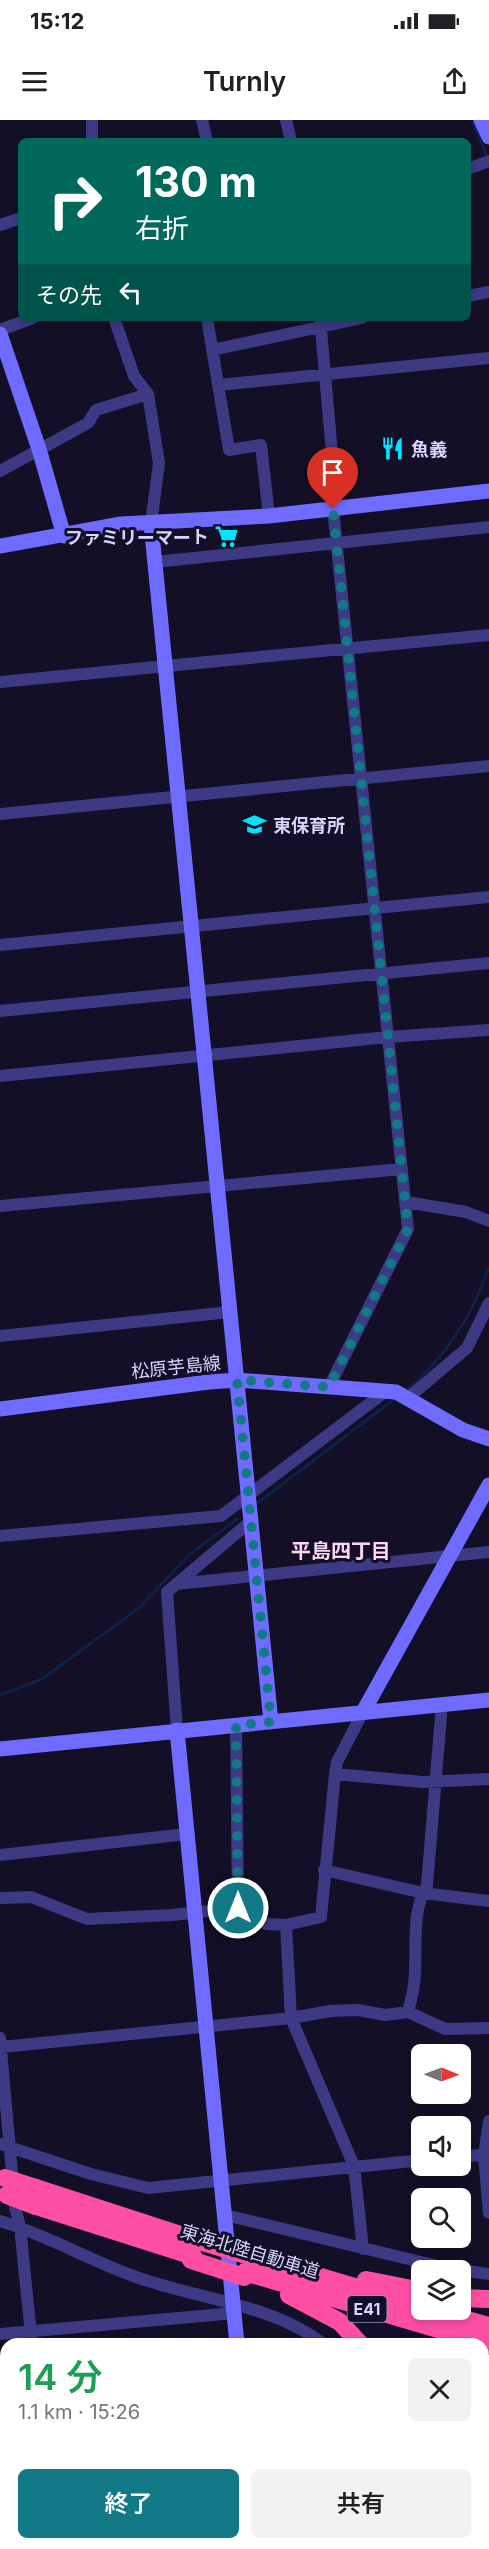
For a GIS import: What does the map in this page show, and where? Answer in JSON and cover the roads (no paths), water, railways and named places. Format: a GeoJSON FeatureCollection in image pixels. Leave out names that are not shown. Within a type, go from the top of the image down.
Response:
{"type":"FeatureCollection","features":[{"type":"Feature","properties":{"kind":"highway","name":"東海北陸自動車道"},"geometry":{"type":"LineString","coordinates":[[3,2186],[193,2252]]}},
{"type":"Feature","properties":{"kind":"highway","name":"東海北陸自動車道"},"geometry":{"type":"LineString","coordinates":[[36,2197],[96,2225],[193,2252],[411,2304]]}},
{"type":"Feature","properties":{"kind":"highway","name":"東海北陸自動車道"},"geometry":{"type":"LineString","coordinates":[[251,2266],[471,2338]]}},
{"type":"Feature","properties":{"kind":"highway"},"geometry":{"type":"LineString","coordinates":[[251,2266],[411,2289]]}},
{"type":"Feature","properties":{"kind":"highway"},"geometry":{"type":"LineString","coordinates":[[251,2266],[300,2300],[339,2322],[354,2338]]}},
{"type":"Feature","properties":{"kind":"highway"},"geometry":{"type":"LineString","coordinates":[[471,2298],[489,2299]]}},
{"type":"Feature","properties":{"kind":"highway"},"geometry":{"type":"LineString","coordinates":[[467,2320],[489,2326]]}},
{"type":"Feature","properties":{"kind":"street"},"geometry":{"type":"LineString","coordinates":[[92,120],[92,138]]}},
{"type":"Feature","properties":{"kind":"street"},"geometry":{"type":"LineString","coordinates":[[202,120],[206,138]]}},
{"type":"Feature","properties":{"kind":"street"},"geometry":{"type":"LineString","coordinates":[[286,120],[290,138]]}},
{"type":"Feature","properties":{"kind":"street"},"geometry":{"type":"LineString","coordinates":[[482,120],[489,137]]}},
{"type":"Feature","properties":{"kind":"street"},"geometry":{"type":"LineString","coordinates":[[471,168],[487,161]]}},
{"type":"Feature","properties":{"kind":"street"},"geometry":{"type":"LineString","coordinates":[[0,225],[18,219]]}},
{"type":"Feature","properties":{"kind":"street"},"geometry":{"type":"LineString","coordinates":[[471,295],[489,292]]}},
{"type":"Feature","properties":{"kind":"street"},"geometry":{"type":"LineString","coordinates":[[26,321],[0,332],[39,449],[64,536]]}},
{"type":"Feature","properties":{"kind":"street"},"geometry":{"type":"LineString","coordinates":[[115,321],[134,376],[148,394],[159,463],[152,508],[155,562],[271,1722]]}},
{"type":"Feature","properties":{"kind":"street"},"geometry":{"type":"LineString","coordinates":[[207,321],[229,450],[261,445],[269,516]]}},
{"type":"Feature","properties":{"kind":"street"},"geometry":{"type":"LineString","coordinates":[[212,350],[320,322],[336,543],[408,1229],[329,1387]]}},
{"type":"Feature","properties":{"kind":"street"},"geometry":{"type":"LineString","coordinates":[[218,385],[489,358]]}},
{"type":"Feature","properties":{"kind":"street"},"geometry":{"type":"LineString","coordinates":[[0,471],[88,423],[96,410],[148,394]]}},
{"type":"Feature","properties":{"kind":"street"},"geometry":{"type":"LineString","coordinates":[[0,546],[121,524],[269,516],[489,491]]}},
{"type":"Feature","properties":{"kind":"street"},"geometry":{"type":"LineString","coordinates":[[155,562],[489,527]]}},
{"type":"Feature","properties":{"kind":"street"},"geometry":{"type":"LineString","coordinates":[[0,682],[489,635]]}},
{"type":"Feature","properties":{"kind":"street"},"geometry":{"type":"LineString","coordinates":[[0,814],[489,766]]}},
{"type":"Feature","properties":{"kind":"street"},"geometry":{"type":"LineString","coordinates":[[0,945],[489,897]]}},
{"type":"Feature","properties":{"kind":"street"},"geometry":{"type":"LineString","coordinates":[[0,1011],[489,963]]}},
{"type":"Feature","properties":{"kind":"street"},"geometry":{"type":"LineString","coordinates":[[0,1076],[388,1037],[489,1030]]}},
{"type":"Feature","properties":{"kind":"street"},"geometry":{"type":"LineString","coordinates":[[0,1206],[218,1188],[402,1169]]}},
{"type":"Feature","properties":{"kind":"street"},"geometry":{"type":"LineString","coordinates":[[406,1202],[466,1212],[489,1221]]}},
{"type":"Feature","properties":{"kind":"street"},"geometry":{"type":"LineString","coordinates":[[0,1536],[221,1516],[248,1495],[467,1348],[489,1303]]}},
{"type":"Feature","properties":{"kind":"street"},"geometry":{"type":"LineString","coordinates":[[0,1336],[230,1312]]}},
{"type":"Feature","properties":{"kind":"street","name":"松原芋島線"},"geometry":{"type":"LineString","coordinates":[[0,1409],[237,1380],[399,1395],[463,1430],[489,1439]]}},
{"type":"Feature","properties":{"kind":"street"},"geometry":{"type":"LineString","coordinates":[[0,1898],[31,1897],[87,1919],[195,1913],[238,1908],[249,1911],[266,1924],[285,1925],[321,1917],[324,1870],[338,1762],[363,1712],[489,1485]]}},
{"type":"Feature","properties":{"kind":"street"},"geometry":{"type":"LineString","coordinates":[[236,2338],[177,1730],[167,1592],[251,1521]]}},
{"type":"Feature","properties":{"kind":"street"},"geometry":{"type":"LineString","coordinates":[[176,1584],[489,1552]]}},
{"type":"Feature","properties":{"kind":"street"},"geometry":{"type":"LineString","coordinates":[[0,1749],[489,1700]]}},
{"type":"Feature","properties":{"kind":"street"},"geometry":{"type":"LineString","coordinates":[[408,2012],[414,1986],[416,1929],[423,1893],[427,1885],[442,1704]]}},
{"type":"Feature","properties":{"kind":"street"},"geometry":{"type":"LineString","coordinates":[[236,1725],[238,1908]]}},
{"type":"Feature","properties":{"kind":"street"},"geometry":{"type":"LineString","coordinates":[[335,1774],[436,1781],[489,1779]]}},
{"type":"Feature","properties":{"kind":"street"},"geometry":{"type":"LineString","coordinates":[[0,1855],[187,1834]]}},
{"type":"Feature","properties":{"kind":"street"},"geometry":{"type":"LineString","coordinates":[[324,1870],[423,1893],[489,1901]]}},
{"type":"Feature","properties":{"kind":"street"},"geometry":{"type":"LineString","coordinates":[[285,1925],[291,2018],[354,2166],[363,2249]]}},
{"type":"Feature","properties":{"kind":"street"},"geometry":{"type":"LineString","coordinates":[[32,2338],[20,2227],[5,2146],[0,2043],[206,2026],[291,2018],[330,2011],[358,2010],[385,2015],[408,2012],[445,2029],[489,2028]]}},
{"type":"Feature","properties":{"kind":"street"},"geometry":{"type":"LineString","coordinates":[[489,2121],[486,2154],[489,2213]]}},
{"type":"Feature","properties":{"kind":"street"},"geometry":{"type":"LineString","coordinates":[[5,2146],[91,2174],[148,2188],[411,2161]]}},
{"type":"Feature","properties":{"kind":"street"},"geometry":{"type":"LineString","coordinates":[[471,2156],[486,2154]]}},
{"type":"Feature","properties":{"kind":"street"},"geometry":{"type":"LineString","coordinates":[[225,2216],[446,2268],[489,2274]]}},
{"type":"Feature","properties":{"kind":"street"},"geometry":{"type":"LineString","coordinates":[[0,2222],[20,2227],[82,2256],[148,2281],[233,2305],[291,2325],[315,2338]]}},
{"type":"Feature","properties":{"kind":"street"},"geometry":{"type":"LineString","coordinates":[[0,2334],[224,2314],[233,2305]]}},
{"type":"Feature","properties":{"kind":"waterway"},"geometry":{"type":"LineString","coordinates":[[472,120],[488,159]]}},
{"type":"Feature","properties":{"kind":"waterway"},"geometry":{"type":"LineString","coordinates":[[406,1391],[433,1364],[456,1335],[474,1303],[489,1267]]}},
{"type":"Feature","properties":{"kind":"waterway"},"geometry":{"type":"LineString","coordinates":[[256,1504],[396,1398]]}},
{"type":"Feature","properties":{"kind":"waterway"},"geometry":{"type":"LineString","coordinates":[[0,1695],[42,1679],[139,1608],[190,1554],[237,1519]]}},
{"type":"Feature","properties":{"kind":"place","name":"魚義"},"geometry":{"type":"Point","coordinates":[393,449]}},
{"type":"Feature","properties":{"kind":"place","name":"ファミリーマート"},"geometry":{"type":"Point","coordinates":[227,537]}},
{"type":"Feature","properties":{"kind":"place","name":"東保育所"},"geometry":{"type":"Point","coordinates":[255,825]}},
{"type":"Feature","properties":{"kind":"district","name":"平島四丁目"},"geometry":{"type":"Point","coordinates":[341,1551]}}]}
